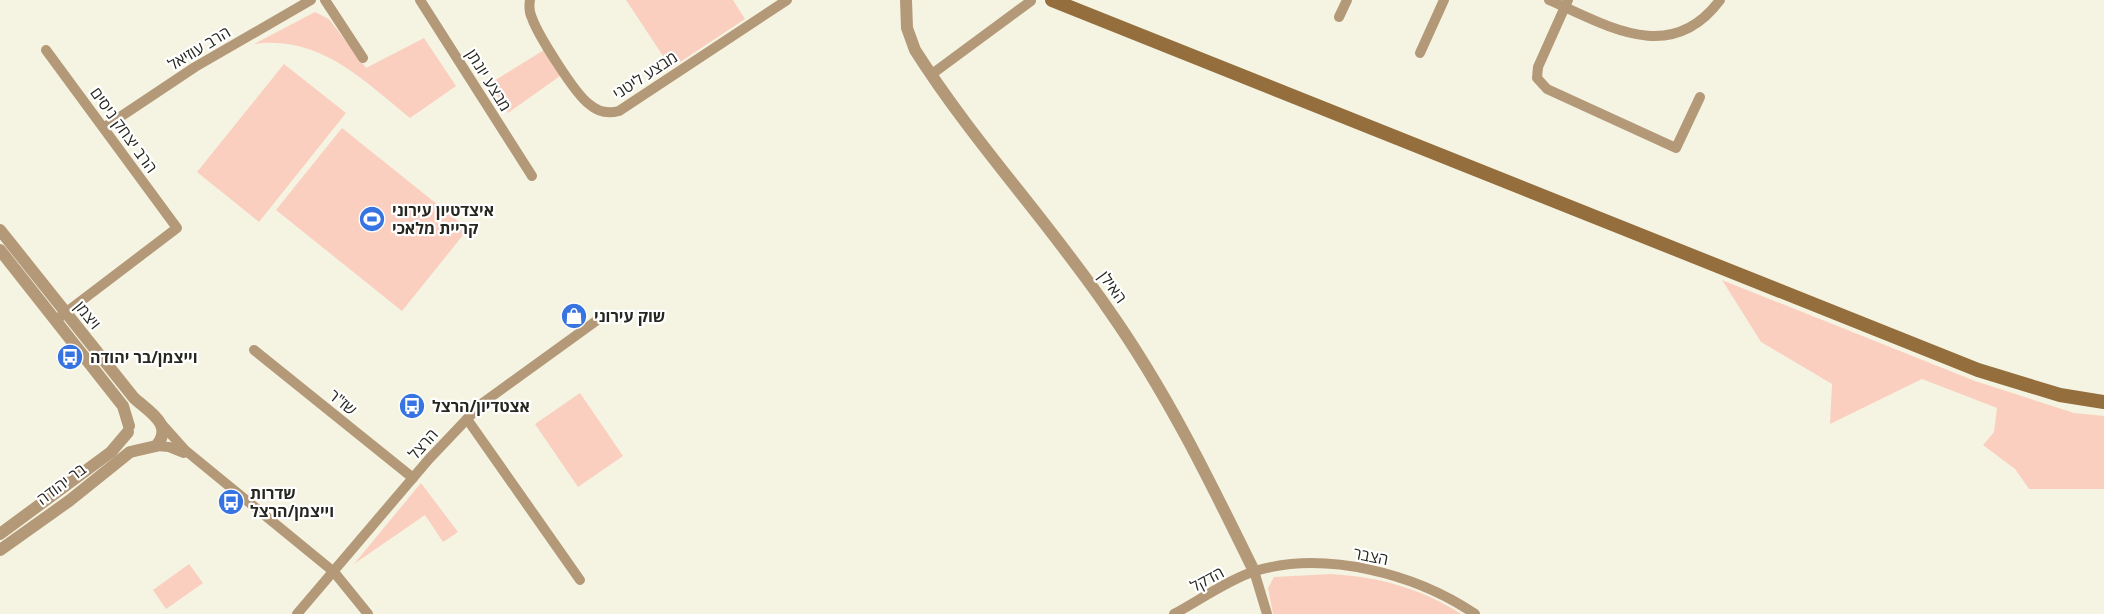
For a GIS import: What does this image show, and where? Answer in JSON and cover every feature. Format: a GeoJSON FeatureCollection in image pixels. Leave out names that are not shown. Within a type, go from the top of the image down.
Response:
{"type":"FeatureCollection","features":[{"type":"Feature","properties":{"kind":"main road"},"geometry":{"type":"LineString","coordinates":[[1052,0],[1193,59],[1978,370],[2060,394],[2104,402]]}},
{"type":"Feature","properties":{"kind":"main road"},"geometry":{"type":"LineString","coordinates":[[1073,0],[1193,59]]}},
{"type":"Feature","properties":{"kind":"street","name":"הרב עוזיאל"},"geometry":{"type":"LineString","coordinates":[[105,127],[195,67],[311,0]]}},
{"type":"Feature","properties":{"kind":"street"},"geometry":{"type":"LineString","coordinates":[[325,0],[363,58]]}},
{"type":"Feature","properties":{"kind":"street","name":"מבצע יונתן"},"geometry":{"type":"LineString","coordinates":[[420,0],[532,176]]}},
{"type":"Feature","properties":{"kind":"street","name":"מבצע ליטני"},"geometry":{"type":"LineString","coordinates":[[530,0],[529,10],[536,28],[582,97],[596,109],[611,113],[619,111],[787,0]]}},
{"type":"Feature","properties":{"kind":"street","name":"האילן"},"geometry":{"type":"LineString","coordinates":[[906,0],[909,38],[932,74],[1102,300],[1133,346],[1184,432],[1254,571],[1267,614]]}},
{"type":"Feature","properties":{"kind":"street"},"geometry":{"type":"LineString","coordinates":[[1339,17],[1347,0]]}},
{"type":"Feature","properties":{"kind":"street"},"geometry":{"type":"LineString","coordinates":[[1420,53],[1444,0]]}},
{"type":"Feature","properties":{"kind":"street"},"geometry":{"type":"LineString","coordinates":[[1549,0],[1567,4],[1623,32],[1653,37],[1678,33],[1692,27],[1703,19],[1720,0]]}},
{"type":"Feature","properties":{"kind":"street"},"geometry":{"type":"LineString","coordinates":[[932,74],[1031,1]]}},
{"type":"Feature","properties":{"kind":"street"},"geometry":{"type":"LineString","coordinates":[[1567,4],[1538,67],[1537,78],[1547,88],[1676,148],[1700,97]]}},
{"type":"Feature","properties":{"kind":"street","name":"הרב יצחק ניסים"},"geometry":{"type":"LineString","coordinates":[[46,50],[105,127],[177,228],[66,313]]}},
{"type":"Feature","properties":{"kind":"street","name":"ויצמן"},"geometry":{"type":"LineString","coordinates":[[0,230],[134,398],[158,419],[172,439],[334,572],[367,611]]}},
{"type":"Feature","properties":{"kind":"street","name":"ויצמן"},"geometry":{"type":"LineString","coordinates":[[0,250],[123,406],[128,429]]}},
{"type":"Feature","properties":{"kind":"street"},"geometry":{"type":"LineString","coordinates":[[55,321],[66,313]]}},
{"type":"Feature","properties":{"kind":"street","name":"הרצל"},"geometry":{"type":"LineString","coordinates":[[297,614],[413,478],[467,419],[492,397],[596,321]]}},
{"type":"Feature","properties":{"kind":"street","name":"שז\"ר"},"geometry":{"type":"LineString","coordinates":[[254,350],[413,478]]}},
{"type":"Feature","properties":{"kind":"street"},"geometry":{"type":"LineString","coordinates":[[144,414],[158,419],[163,436],[150,448],[133,444],[128,429],[136,417],[144,414]]}},
{"type":"Feature","properties":{"kind":"street"},"geometry":{"type":"LineString","coordinates":[[467,419],[580,580]]}},
{"type":"Feature","properties":{"kind":"street","name":"בר יהודה"},"geometry":{"type":"LineString","coordinates":[[0,534],[111,452],[128,429]]}},
{"type":"Feature","properties":{"kind":"street","name":"ויצמן"},"geometry":{"type":"LineString","coordinates":[[150,448],[169,447],[193,457]]}},
{"type":"Feature","properties":{"kind":"street","name":"בר יהודה"},"geometry":{"type":"LineString","coordinates":[[0,550],[130,452],[150,448]]}},
{"type":"Feature","properties":{"kind":"street","name":"הצבר"},"geometry":{"type":"LineString","coordinates":[[1254,571],[1307,565],[1368,569],[1426,586],[1475,614]]}},
{"type":"Feature","properties":{"kind":"street","name":"הדקל"},"geometry":{"type":"LineString","coordinates":[[1174,614],[1254,571]]}},
{"type":"Feature","properties":{"kind":"shaded area"},"geometry":{"type":"Polygon","coordinates":[[[626,0],[733,0],[745,19],[671,68],[626,0]]]}},
{"type":"Feature","properties":{"kind":"shaded area"},"geometry":{"type":"Polygon","coordinates":[[[315,12],[329,19],[366,68],[424,38],[456,86],[410,118],[357,75],[319,53],[299,46],[277,43],[254,44],[315,12]]]}},
{"type":"Feature","properties":{"kind":"shaded area"},"geometry":{"type":"Polygon","coordinates":[[[544,50],[560,76],[508,113],[489,84],[544,50]]]}},
{"type":"Feature","properties":{"kind":"shaded area"},"geometry":{"type":"Polygon","coordinates":[[[284,64],[346,113],[259,222],[197,172],[284,64]]]}},
{"type":"Feature","properties":{"kind":"shaded area","name":"איצדטיון עירוני קריית מלאכי"},"geometry":{"type":"Polygon","coordinates":[[[342,128],[468,229],[402,311],[276,210],[342,128]]]}},
{"type":"Feature","properties":{"kind":"shaded area"},"geometry":{"type":"Polygon","coordinates":[[[1722,280],[1975,381],[2074,413],[2104,416],[2104,489],[2029,489],[2015,469],[1983,445],[1994,432],[1997,408],[1922,379],[1830,424],[1832,384],[1761,342],[1722,280]]]}},
{"type":"Feature","properties":{"kind":"shaded area"},"geometry":{"type":"Polygon","coordinates":[[[580,393],[623,456],[578,487],[535,424],[580,393]]]}},
{"type":"Feature","properties":{"kind":"shaded area"},"geometry":{"type":"Polygon","coordinates":[[[421,483],[458,532],[443,542],[425,515],[354,564],[421,483]]]}},
{"type":"Feature","properties":{"kind":"shaded area"},"geometry":{"type":"Polygon","coordinates":[[[189,564],[203,583],[166,609],[153,590],[189,564]]]}},
{"type":"Feature","properties":{"kind":"shaded area"},"geometry":{"type":"Polygon","coordinates":[[[1331,574],[1399,585],[1430,597],[1461,614],[1273,614],[1268,588],[1274,577],[1331,574]]]}},
{"type":"Feature","properties":{"kind":"place","name":"איצדטיון עירוני קריית מלאכי"},"geometry":{"type":"Point","coordinates":[372,219]}},
{"type":"Feature","properties":{"kind":"place","name":"שוק עירוני"},"geometry":{"type":"Point","coordinates":[574,316]}},
{"type":"Feature","properties":{"kind":"place","name":"וייצמן/בר יהודה"},"geometry":{"type":"Point","coordinates":[70,357]}},
{"type":"Feature","properties":{"kind":"place","name":"אצטדיון/הרצל"},"geometry":{"type":"Point","coordinates":[412,406]}},
{"type":"Feature","properties":{"kind":"place","name":"שדרות וייצמן/הרצל"},"geometry":{"type":"Point","coordinates":[231,502]}}]}
